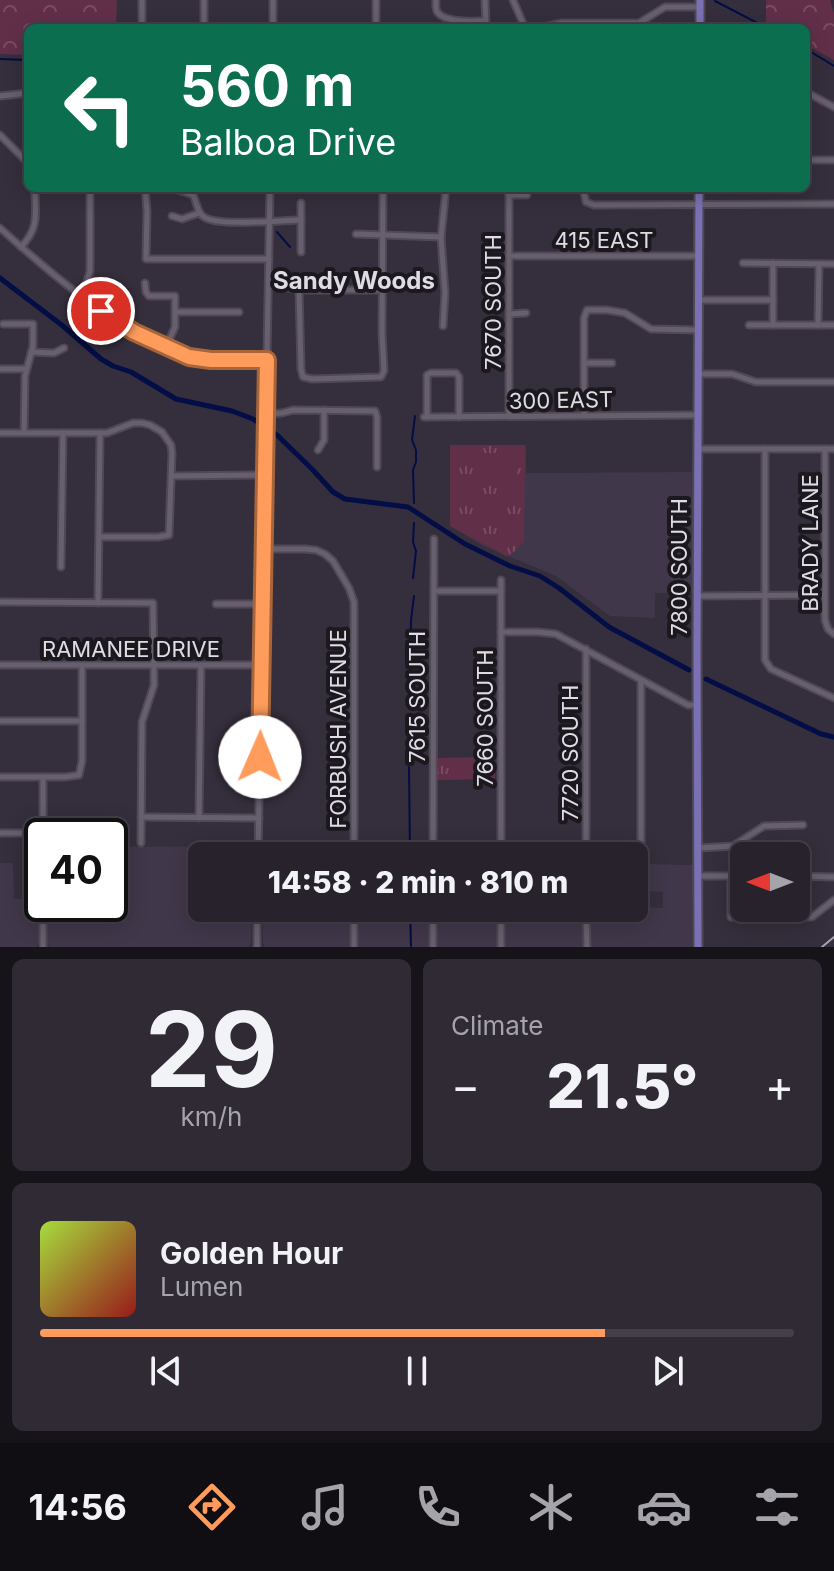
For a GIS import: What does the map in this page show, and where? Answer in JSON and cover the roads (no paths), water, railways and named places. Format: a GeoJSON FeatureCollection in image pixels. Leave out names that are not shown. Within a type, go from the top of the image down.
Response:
{"type":"FeatureCollection","features":[{"type":"Feature","properties":{"kind":"main road"},"geometry":{"type":"LineString","coordinates":[[700,3],[700,24]]}},
{"type":"Feature","properties":{"kind":"main road","name":"7800 SOUTH"},"geometry":{"type":"LineString","coordinates":[[698,947],[699,192]]}},
{"type":"Feature","properties":{"kind":"street"},"geometry":{"type":"LineString","coordinates":[[142,0],[142,24]]}},
{"type":"Feature","properties":{"kind":"street"},"geometry":{"type":"LineString","coordinates":[[204,0],[204,24]]}},
{"type":"Feature","properties":{"kind":"street"},"geometry":{"type":"LineString","coordinates":[[273,0],[273,24]]}},
{"type":"Feature","properties":{"kind":"street"},"geometry":{"type":"LineString","coordinates":[[376,0],[376,24]]}},
{"type":"Feature","properties":{"kind":"street"},"geometry":{"type":"LineString","coordinates":[[436,0],[439,15],[486,24],[485,0]]}},
{"type":"Feature","properties":{"kind":"street"},"geometry":{"type":"LineString","coordinates":[[513,0],[523,24]]}},
{"type":"Feature","properties":{"kind":"street"},"geometry":{"type":"LineString","coordinates":[[557,24],[639,23],[665,4],[700,3]]}},
{"type":"Feature","properties":{"kind":"street"},"geometry":{"type":"LineString","coordinates":[[0,96],[24,93]]}},
{"type":"Feature","properties":{"kind":"street"},"geometry":{"type":"LineString","coordinates":[[810,94],[834,107]]}},
{"type":"Feature","properties":{"kind":"street"},"geometry":{"type":"LineString","coordinates":[[0,135],[24,159]]}},
{"type":"Feature","properties":{"kind":"street"},"geometry":{"type":"LineString","coordinates":[[810,160],[834,160]]}},
{"type":"Feature","properties":{"kind":"street"},"geometry":{"type":"LineString","coordinates":[[21,247],[35,226],[35,192]]}},
{"type":"Feature","properties":{"kind":"street"},"geometry":{"type":"LineString","coordinates":[[79,293],[90,271],[90,192]]}},
{"type":"Feature","properties":{"kind":"street"},"geometry":{"type":"LineString","coordinates":[[145,192],[146,259],[269,259]]}},
{"type":"Feature","properties":{"kind":"street"},"geometry":{"type":"LineString","coordinates":[[188,192],[193,195],[199,213],[210,219],[301,220]]}},
{"type":"Feature","properties":{"kind":"street"},"geometry":{"type":"LineString","coordinates":[[258,842],[270,192]]}},
{"type":"Feature","properties":{"kind":"street"},"geometry":{"type":"LineString","coordinates":[[299,289],[303,377],[381,377],[384,371],[383,192]]}},
{"type":"Feature","properties":{"kind":"street"},"geometry":{"type":"LineString","coordinates":[[443,326],[445,293],[441,237],[446,192]]}},
{"type":"Feature","properties":{"kind":"street"},"geometry":{"type":"LineString","coordinates":[[509,192],[527,195]]}},
{"type":"Feature","properties":{"kind":"street","name":"7670 SOUTH"},"geometry":{"type":"LineString","coordinates":[[509,192],[509,416]]}},
{"type":"Feature","properties":{"kind":"street"},"geometry":{"type":"LineString","coordinates":[[583,192],[589,204],[834,204]]}},
{"type":"Feature","properties":{"kind":"street"},"geometry":{"type":"LineString","coordinates":[[301,203],[301,252]]}},
{"type":"Feature","properties":{"kind":"street"},"geometry":{"type":"LineString","coordinates":[[172,216],[182,219],[199,213]]}},
{"type":"Feature","properties":{"kind":"street"},"geometry":{"type":"LineString","coordinates":[[0,228],[117,322],[166,347],[200,359],[267,360]]}},
{"type":"Feature","properties":{"kind":"street"},"geometry":{"type":"LineString","coordinates":[[356,234],[441,237]]}},
{"type":"Feature","properties":{"kind":"street","name":"415 EAST"},"geometry":{"type":"LineString","coordinates":[[509,256],[699,256]]}},
{"type":"Feature","properties":{"kind":"street"},"geometry":{"type":"LineString","coordinates":[[743,263],[834,264]]}},
{"type":"Feature","properties":{"kind":"street"},"geometry":{"type":"LineString","coordinates":[[773,263],[773,325]]}},
{"type":"Feature","properties":{"kind":"street"},"geometry":{"type":"LineString","coordinates":[[818,325],[819,264]]}},
{"type":"Feature","properties":{"kind":"street"},"geometry":{"type":"LineString","coordinates":[[145,283],[149,296],[175,296],[174,331],[166,347]]}},
{"type":"Feature","properties":{"kind":"street"},"geometry":{"type":"LineString","coordinates":[[269,286],[382,290]]}},
{"type":"Feature","properties":{"kind":"street"},"geometry":{"type":"LineString","coordinates":[[699,300],[773,300]]}},
{"type":"Feature","properties":{"kind":"street"},"geometry":{"type":"LineString","coordinates":[[584,415],[584,318],[587,310],[625,313],[651,329],[699,330]]}},
{"type":"Feature","properties":{"kind":"street"},"geometry":{"type":"LineString","coordinates":[[175,312],[239,312]]}},
{"type":"Feature","properties":{"kind":"street"},"geometry":{"type":"LineString","coordinates":[[509,314],[526,313]]}},
{"type":"Feature","properties":{"kind":"street"},"geometry":{"type":"LineString","coordinates":[[3,324],[33,324],[26,369],[24,433]]}},
{"type":"Feature","properties":{"kind":"street"},"geometry":{"type":"LineString","coordinates":[[749,325],[834,325]]}},
{"type":"Feature","properties":{"kind":"street"},"geometry":{"type":"LineString","coordinates":[[31,352],[52,353],[64,348]]}},
{"type":"Feature","properties":{"kind":"street"},"geometry":{"type":"LineString","coordinates":[[584,363],[612,363]]}},
{"type":"Feature","properties":{"kind":"street"},"geometry":{"type":"LineString","coordinates":[[0,369],[26,369]]}},
{"type":"Feature","properties":{"kind":"street","name":"300 EAST"},"geometry":{"type":"LineString","coordinates":[[459,417],[458,374],[427,375],[425,417],[459,417],[584,415],[698,415]]}},
{"type":"Feature","properties":{"kind":"street"},"geometry":{"type":"LineString","coordinates":[[699,374],[732,374],[756,382],[834,382]]}},
{"type":"Feature","properties":{"kind":"street"},"geometry":{"type":"LineString","coordinates":[[266,416],[293,410],[376,412],[377,467]]}},
{"type":"Feature","properties":{"kind":"street"},"geometry":{"type":"LineString","coordinates":[[318,450],[324,440],[324,410]]}},
{"type":"Feature","properties":{"kind":"street"},"geometry":{"type":"LineString","coordinates":[[0,433],[114,432],[133,423],[156,427],[167,437],[172,453],[169,535],[99,537]]}},
{"type":"Feature","properties":{"kind":"street"},"geometry":{"type":"LineString","coordinates":[[61,567],[63,433]]}},
{"type":"Feature","properties":{"kind":"street"},"geometry":{"type":"LineString","coordinates":[[98,603],[100,433]]}},
{"type":"Feature","properties":{"kind":"street"},"geometry":{"type":"LineString","coordinates":[[698,449],[834,449]]}},
{"type":"Feature","properties":{"kind":"street"},"geometry":{"type":"LineString","coordinates":[[765,449],[766,664],[834,698]]}},
{"type":"Feature","properties":{"kind":"street","name":"BRADY LANE"},"geometry":{"type":"LineString","coordinates":[[825,449],[826,625],[834,634]]}},
{"type":"Feature","properties":{"kind":"street"},"geometry":{"type":"LineString","coordinates":[[172,476],[265,475]]}},
{"type":"Feature","properties":{"kind":"street","name":"7615 SOUTH"},"geometry":{"type":"LineString","coordinates":[[433,842],[434,539]]}},
{"type":"Feature","properties":{"kind":"street","name":"FORBUSH AVENUE"},"geometry":{"type":"LineString","coordinates":[[264,549],[305,549],[325,554],[333,561],[354,602],[354,842]]}},
{"type":"Feature","properties":{"kind":"street","name":"7660 SOUTH"},"geometry":{"type":"LineString","coordinates":[[501,580],[501,842]]}},
{"type":"Feature","properties":{"kind":"street"},"geometry":{"type":"LineString","coordinates":[[433,591],[501,591]]}},
{"type":"Feature","properties":{"kind":"street"},"geometry":{"type":"LineString","coordinates":[[697,596],[825,595]]}},
{"type":"Feature","properties":{"kind":"street"},"geometry":{"type":"LineString","coordinates":[[0,602],[153,603],[153,691],[142,722],[141,843]]}},
{"type":"Feature","properties":{"kind":"street"},"geometry":{"type":"LineString","coordinates":[[216,604],[262,604]]}},
{"type":"Feature","properties":{"kind":"street"},"geometry":{"type":"LineString","coordinates":[[501,632],[548,633],[564,637],[688,705],[698,705]]}},
{"type":"Feature","properties":{"kind":"street","name":"7720 SOUTH"},"geometry":{"type":"LineString","coordinates":[[586,649],[586,842]]}},
{"type":"Feature","properties":{"kind":"street","name":"RAMANEE DRIVE"},"geometry":{"type":"LineString","coordinates":[[0,665],[261,665]]}},
{"type":"Feature","properties":{"kind":"street"},"geometry":{"type":"LineString","coordinates":[[0,777],[79,775],[82,761],[82,665]]}},
{"type":"Feature","properties":{"kind":"street"},"geometry":{"type":"LineString","coordinates":[[199,818],[201,665]]}},
{"type":"Feature","properties":{"kind":"street"},"geometry":{"type":"LineString","coordinates":[[641,680],[641,842]]}},
{"type":"Feature","properties":{"kind":"street"},"geometry":{"type":"LineString","coordinates":[[0,721],[82,721]]}},
{"type":"Feature","properties":{"kind":"street"},"geometry":{"type":"LineString","coordinates":[[43,777],[43,818]]}},
{"type":"Feature","properties":{"kind":"street"},"geometry":{"type":"LineString","coordinates":[[141,817],[259,818]]}},
{"type":"Feature","properties":{"kind":"street"},"geometry":{"type":"LineString","coordinates":[[698,848],[733,846],[764,826],[803,825]]}},
{"type":"Feature","properties":{"kind":"street"},"geometry":{"type":"LineString","coordinates":[[0,833],[24,834]]}},
{"type":"Feature","properties":{"kind":"street"},"geometry":{"type":"LineString","coordinates":[[698,876],[730,876]]}},
{"type":"Feature","properties":{"kind":"street"},"geometry":{"type":"LineString","coordinates":[[810,876],[834,877]]}},
{"type":"Feature","properties":{"kind":"street"},"geometry":{"type":"LineString","coordinates":[[810,917],[834,900]]}},
{"type":"Feature","properties":{"kind":"street"},"geometry":{"type":"LineString","coordinates":[[43,922],[43,947]]}},
{"type":"Feature","properties":{"kind":"street"},"geometry":{"type":"LineString","coordinates":[[257,922],[257,947]]}},
{"type":"Feature","properties":{"kind":"street"},"geometry":{"type":"LineString","coordinates":[[354,922],[354,947]]}},
{"type":"Feature","properties":{"kind":"street"},"geometry":{"type":"LineString","coordinates":[[433,922],[433,947]]}},
{"type":"Feature","properties":{"kind":"street"},"geometry":{"type":"LineString","coordinates":[[501,922],[501,947]]}},
{"type":"Feature","properties":{"kind":"street"},"geometry":{"type":"LineString","coordinates":[[586,922],[587,947]]}},
{"type":"Feature","properties":{"kind":"waterway"},"geometry":{"type":"LineString","coordinates":[[715,1],[759,24]]}},
{"type":"Feature","properties":{"kind":"waterway"},"geometry":{"type":"LineString","coordinates":[[810,51],[834,66]]}},
{"type":"Feature","properties":{"kind":"waterway"},"geometry":{"type":"LineString","coordinates":[[0,59],[24,60]]}},
{"type":"Feature","properties":{"kind":"waterway"},"geometry":{"type":"LineString","coordinates":[[277,232],[290,247]]}},
{"type":"Feature","properties":{"kind":"waterway"},"geometry":{"type":"LineString","coordinates":[[0,278],[113,366],[131,372],[176,399],[232,411],[253,419],[277,435],[333,492],[345,499],[408,507],[465,544],[510,566],[540,576],[609,627],[689,670]]}},
{"type":"Feature","properties":{"kind":"waterway"},"geometry":{"type":"LineString","coordinates":[[414,503],[416,450],[412,440],[415,416]]}},
{"type":"Feature","properties":{"kind":"waterway"},"geometry":{"type":"LineString","coordinates":[[413,578],[416,551],[414,523]]}},
{"type":"Feature","properties":{"kind":"waterway"},"geometry":{"type":"LineString","coordinates":[[410,682],[414,596]]}},
{"type":"Feature","properties":{"kind":"waterway"},"geometry":{"type":"LineString","coordinates":[[706,679],[821,734],[834,737]]}},
{"type":"Feature","properties":{"kind":"waterway"},"geometry":{"type":"LineString","coordinates":[[409,767],[410,842]]}},
{"type":"Feature","properties":{"kind":"waterway"},"geometry":{"type":"LineString","coordinates":[[410,922],[411,946]]}},
{"type":"Feature","properties":{"kind":"tram line"},"geometry":{"type":"LineString","coordinates":[[822,947],[834,937]]}},
{"type":"Feature","properties":{"kind":"district","name":"Sandy Woods"},"geometry":{"type":"Point","coordinates":[354,281]}}]}
